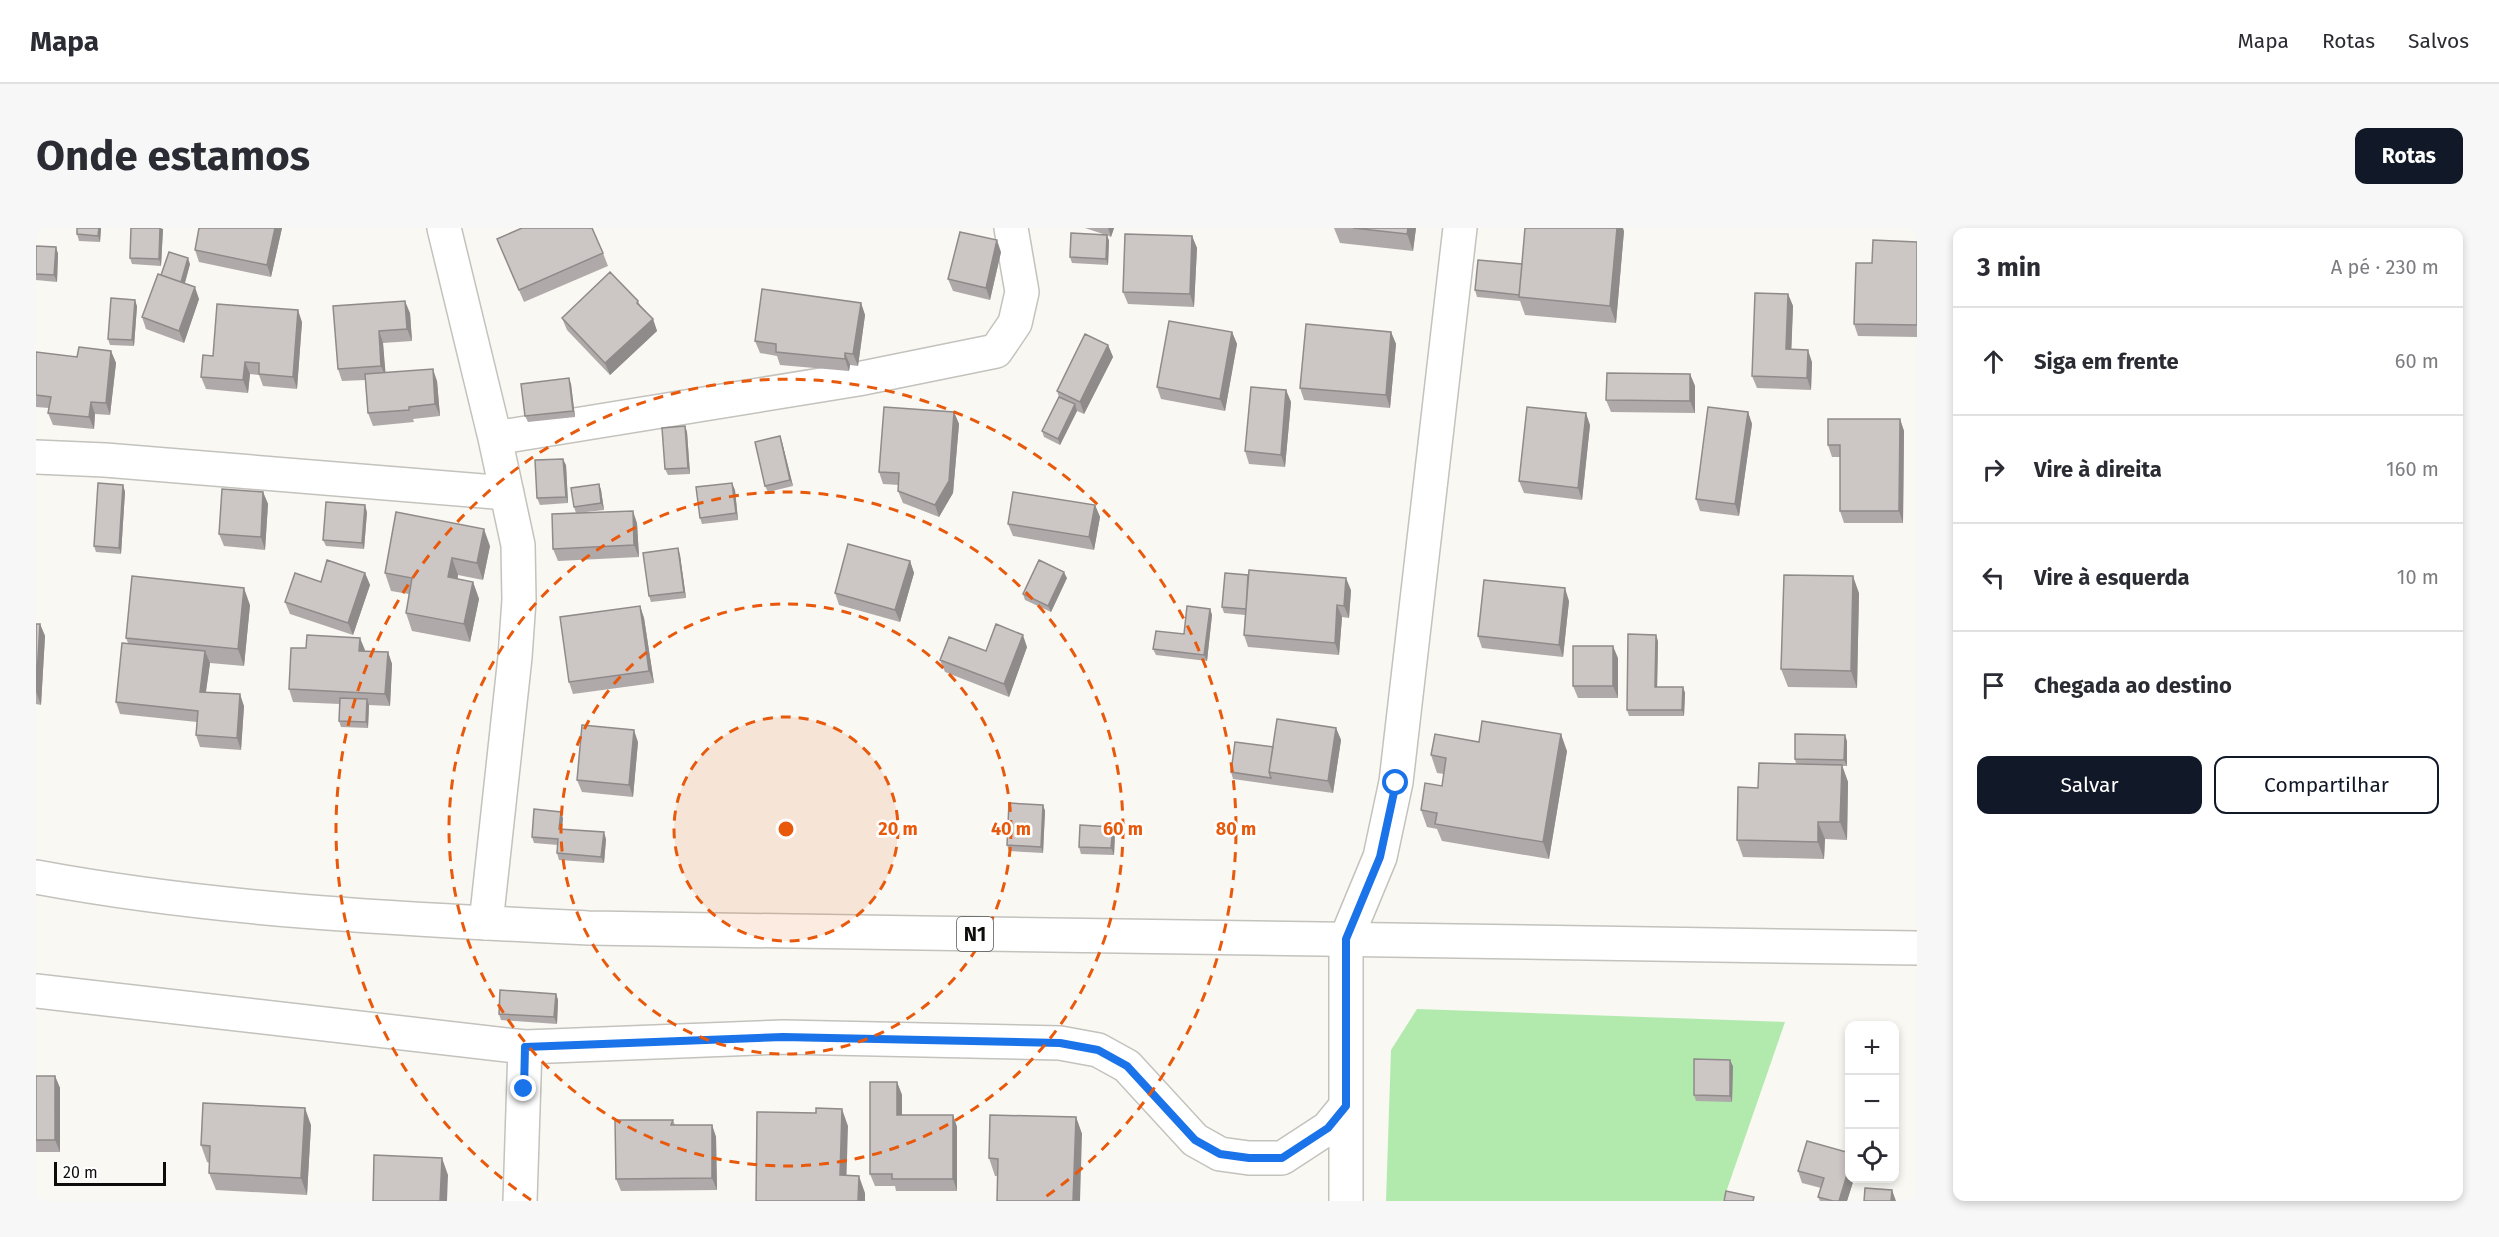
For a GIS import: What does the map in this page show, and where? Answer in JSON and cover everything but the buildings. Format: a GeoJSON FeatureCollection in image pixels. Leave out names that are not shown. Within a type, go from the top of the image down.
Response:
{"type":"FeatureCollection","features":[{"type":"Feature","properties":{"kind":"main road"},"geometry":{"type":"LineString","coordinates":[[444,228],[495,438],[518,545],[519,600],[515,657],[486,923]]}},
{"type":"Feature","properties":{"kind":"main road"},"geometry":{"type":"LineString","coordinates":[[495,438],[858,379],[996,351],[1015,323],[1022,292],[1011,228]]}},
{"type":"Feature","properties":{"kind":"main road"},"geometry":{"type":"LineString","coordinates":[[1346,1201],[1346,939],[1380,857],[1396,783],[1460,228]]}},
{"type":"Feature","properties":{"kind":"main road"},"geometry":{"type":"LineString","coordinates":[[36,458],[105,460],[507,493]]}},
{"type":"Feature","properties":{"kind":"main road","name":"N1"},"geometry":{"type":"LineString","coordinates":[[36,877],[201,903],[402,920],[611,929],[1917,948]]}},
{"type":"Feature","properties":{"kind":"main road"},"geometry":{"type":"LineString","coordinates":[[36,991],[525,1047],[783,1037],[1060,1043],[1098,1050],[1127,1066],[1195,1140],[1220,1154],[1249,1158],[1282,1158],[1328,1128],[1346,1106]]}},
{"type":"Feature","properties":{"kind":"main road"},"geometry":{"type":"LineString","coordinates":[[520,1201],[525,1047]]}},
{"type":"Feature","properties":{"kind":"green space"},"geometry":{"type":"Polygon","coordinates":[[[1417,1009],[1785,1022],[1723,1201],[1386,1201],[1391,1050],[1417,1009]]]}},
{"type":"Feature","properties":{"kind":"route"},"geometry":{"type":"LineString","coordinates":[[524,1089],[525,1047],[783,1037],[1060,1043],[1098,1050],[1127,1066],[1195,1140],[1220,1154],[1249,1158],[1282,1158],[1328,1128],[1346,1106],[1346,939],[1380,857],[1396,783]]}}]}
